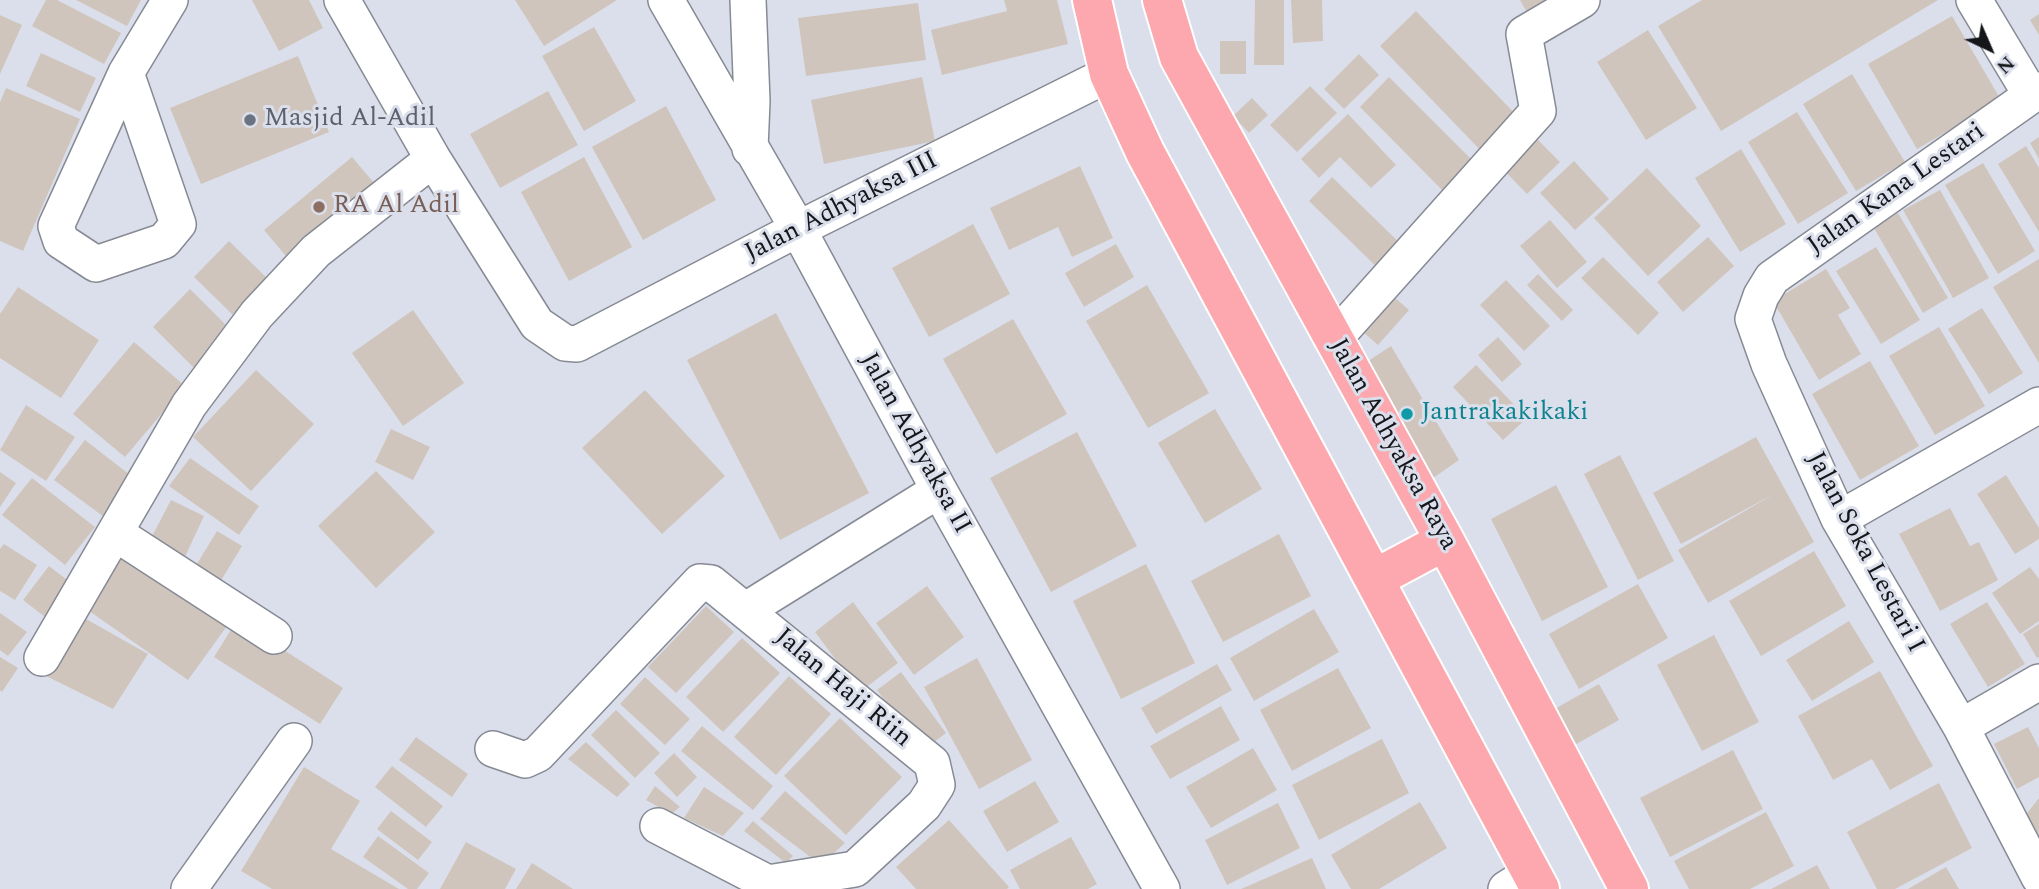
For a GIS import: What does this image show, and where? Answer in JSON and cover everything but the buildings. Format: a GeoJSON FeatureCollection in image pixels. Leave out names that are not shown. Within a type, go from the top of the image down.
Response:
{"type":"FeatureCollection","features":[{"type":"Feature","properties":{"kind":"main road"},"geometry":{"type":"LineString","coordinates":[[1092,0],[1109,74],[1145,152],[1374,579],[1526,884]]}},
{"type":"Feature","properties":{"kind":"main road","name":"Jalan Adhyaksa Raya"},"geometry":{"type":"LineString","coordinates":[[1162,0],[1179,57],[1445,541],[1629,889]]}},
{"type":"Feature","properties":{"kind":"main road"},"geometry":{"type":"LineString","coordinates":[[1374,579],[1445,541]]}},
{"type":"Feature","properties":{"kind":"street"},"geometry":{"type":"LineString","coordinates":[[126,72],[178,224],[164,241],[96,264],[61,241],[56,226],[126,72],[170,0]]}},
{"type":"Feature","properties":{"kind":"street"},"geometry":{"type":"LineString","coordinates":[[42,658],[189,405],[257,314],[316,251],[433,159],[342,0]]}},
{"type":"Feature","properties":{"kind":"street","name":"Jalan Adhyaksa II"},"geometry":{"type":"LineString","coordinates":[[666,0],[798,229],[939,490],[1162,889]]}},
{"type":"Feature","properties":{"kind":"street"},"geometry":{"type":"LineString","coordinates":[[748,0],[752,101],[750,149]]}},
{"type":"Feature","properties":{"kind":"street"},"geometry":{"type":"LineString","coordinates":[[1334,339],[1538,111],[1524,34],[1582,0]]}},
{"type":"Feature","properties":{"kind":"street"},"geometry":{"type":"LineString","coordinates":[[1974,0],[2035,93]]}},
{"type":"Feature","properties":{"kind":"street","name":"Jalan Adhyaksa III"},"geometry":{"type":"LineString","coordinates":[[433,159],[537,324],[565,342],[577,345],[798,229],[1109,74]]}},
{"type":"Feature","properties":{"kind":"street","name":"Jalan Kana Lestari"},"geometry":{"type":"LineString","coordinates":[[1761,296],[1772,278],[2035,93]]}},
{"type":"Feature","properties":{"kind":"street","name":"Jalan Soka Lestari I"},"geometry":{"type":"LineString","coordinates":[[1761,296],[1754,319],[1758,339],[1839,519],[1961,727],[2039,877]]}},
{"type":"Feature","properties":{"kind":"street"},"geometry":{"type":"LineString","coordinates":[[1839,519],[2039,405]]}},
{"type":"Feature","properties":{"kind":"street","name":"Jalan Haji Riin"},"geometry":{"type":"LineString","coordinates":[[766,886],[855,869],[924,805],[936,785],[932,763],[746,610],[939,490]]}},
{"type":"Feature","properties":{"kind":"street"},"geometry":{"type":"LineString","coordinates":[[115,533],[274,636]]}},
{"type":"Feature","properties":{"kind":"street"},"geometry":{"type":"LineString","coordinates":[[493,749],[525,760],[538,754],[700,582],[711,583],[746,610]]}},
{"type":"Feature","properties":{"kind":"street"},"geometry":{"type":"LineString","coordinates":[[1961,727],[2039,682]]}},
{"type":"Feature","properties":{"kind":"street"},"geometry":{"type":"LineString","coordinates":[[189,889],[294,741]]}},
{"type":"Feature","properties":{"kind":"street"},"geometry":{"type":"LineString","coordinates":[[658,826],[766,886]]}},
{"type":"Feature","properties":{"kind":"place","name":"Masjid Al-Adil"},"geometry":{"type":"Point","coordinates":[250,120]}},
{"type":"Feature","properties":{"kind":"place","name":"RA Al Adil"},"geometry":{"type":"Point","coordinates":[319,207]}},
{"type":"Feature","properties":{"kind":"place","name":"Jantrakakikaki"},"geometry":{"type":"Point","coordinates":[1407,414]}}]}
